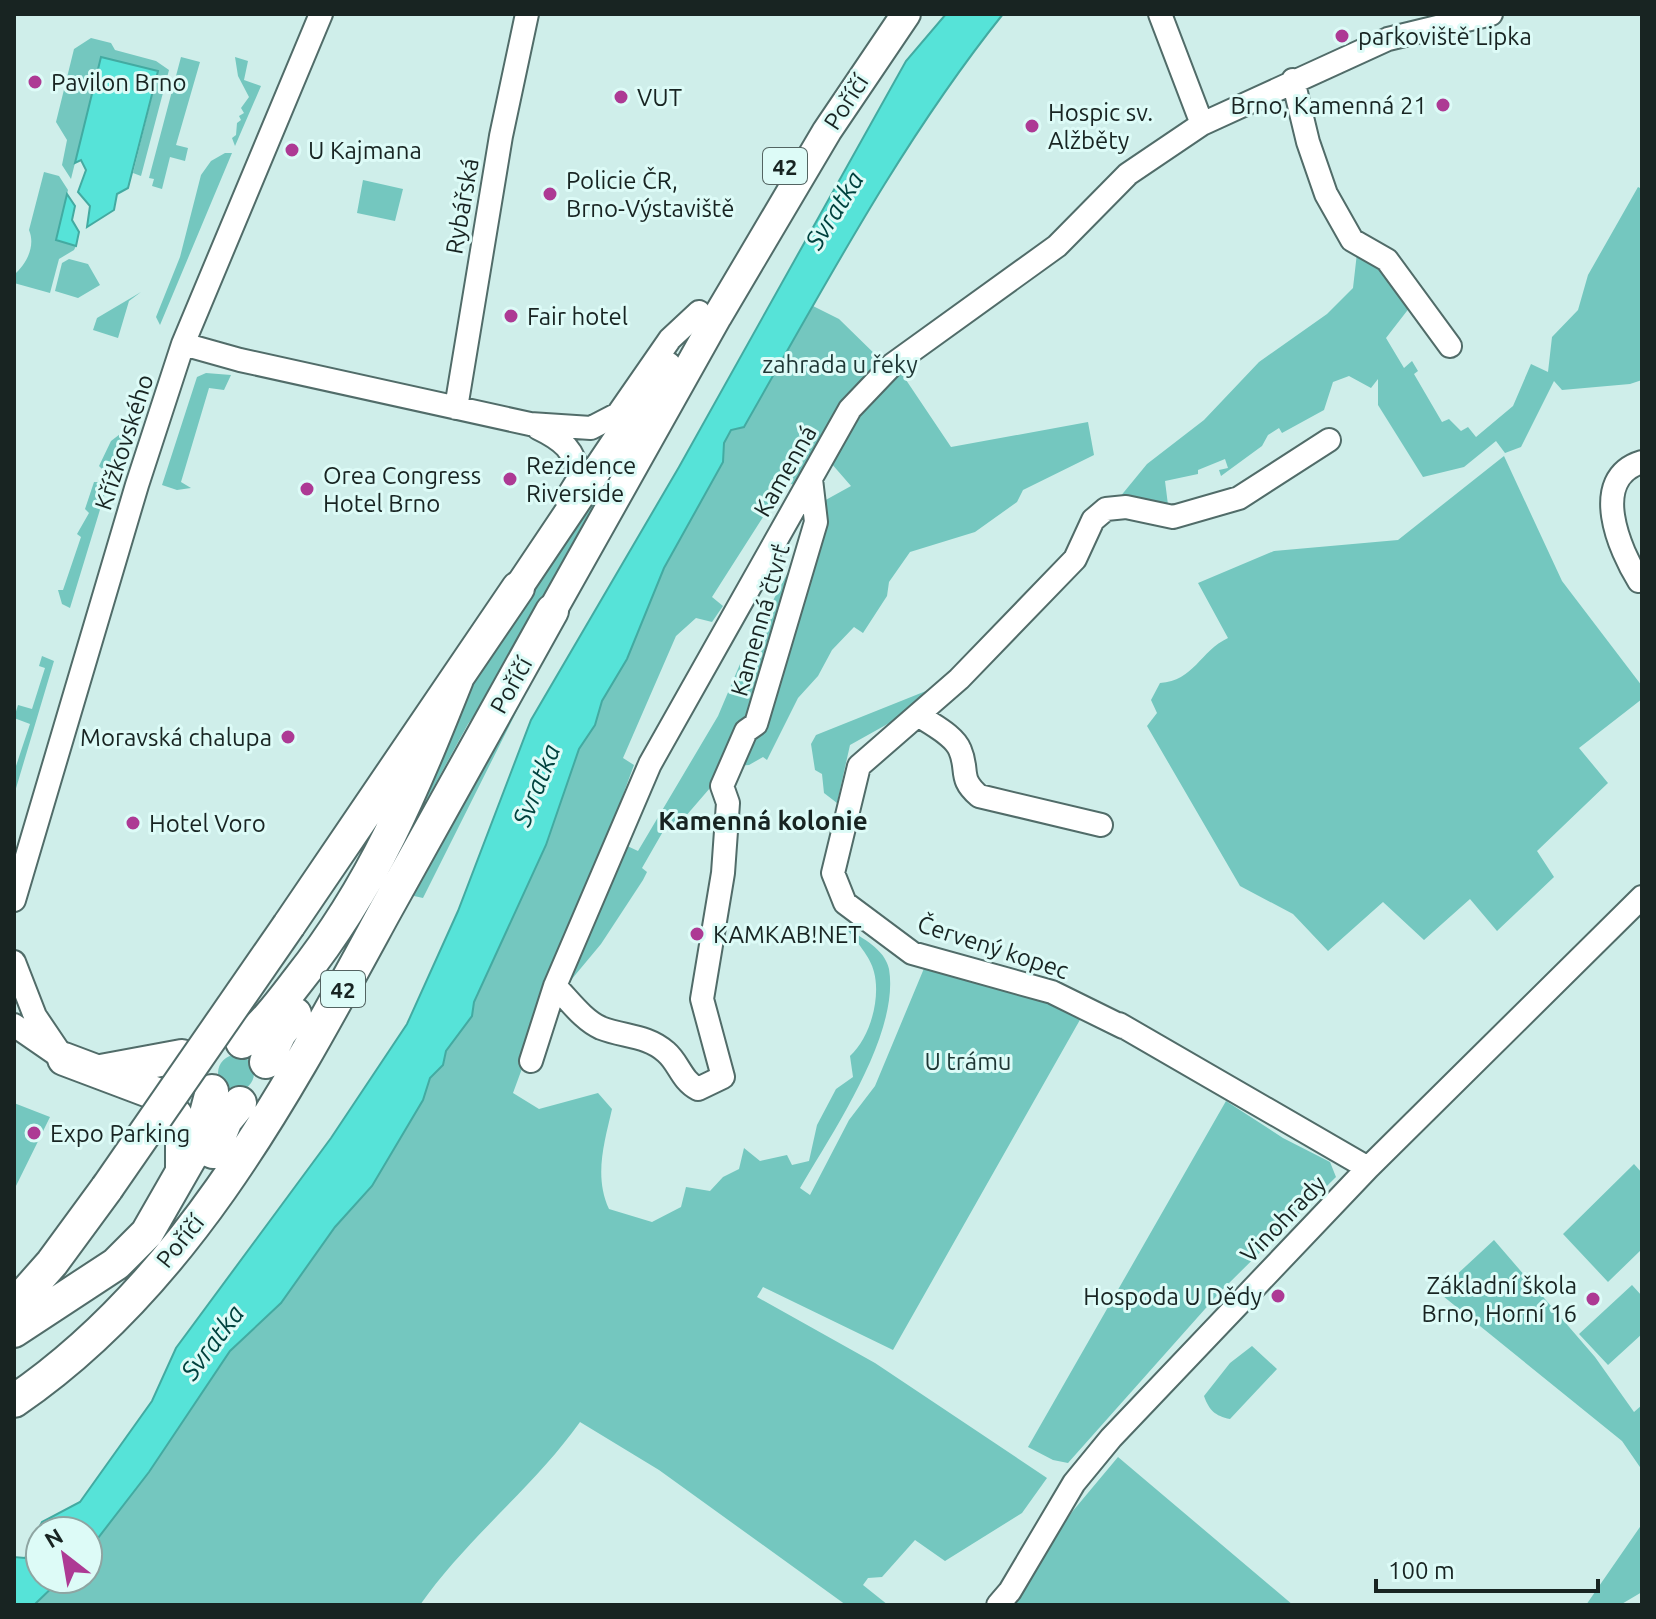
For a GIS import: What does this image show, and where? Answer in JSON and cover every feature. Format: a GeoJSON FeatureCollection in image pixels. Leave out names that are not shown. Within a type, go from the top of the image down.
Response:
{"type":"FeatureCollection","features":[{"type":"Feature","properties":{"kind":"highway","name":"Poříčí"},"geometry":{"type":"LineString","coordinates":[[14,1306],[52,1263],[107,1188],[518,588]]}},
{"type":"Feature","properties":{"kind":"highway","name":"Poříčí"},"geometry":{"type":"LineString","coordinates":[[92,1338],[161,1264],[237,1164],[308,1051],[552,611]]}},
{"type":"Feature","properties":{"kind":"highway","name":"42"},"geometry":{"type":"LineString","coordinates":[[14,1331],[127,1254],[164,1208],[198,1144],[225,1067],[325,946],[359,897],[408,802],[457,679]]}},
{"type":"Feature","properties":{"kind":"highway","name":"42"},"geometry":{"type":"LineString","coordinates":[[225,1067],[280,1033],[356,937],[406,857],[441,810]]}},
{"type":"Feature","properties":{"kind":"highway"},"geometry":{"type":"LineString","coordinates":[[64,1059],[98,1071],[166,1104],[182,1138],[182,1173]]}},
{"type":"Feature","properties":{"kind":"highway","name":"42"},"geometry":{"type":"LineString","coordinates":[[14,1401],[92,1338],[191,1205],[222,1127],[225,1067]]}},
{"type":"Feature","properties":{"kind":"highway"},"geometry":{"type":"LineString","coordinates":[[98,1071],[225,1067]]}},
{"type":"Feature","properties":{"kind":"main road","name":"Poříčí"},"geometry":{"type":"LineString","coordinates":[[518,588],[645,404],[789,159],[885,14]]}},
{"type":"Feature","properties":{"kind":"main road","name":"Poříčí"},"geometry":{"type":"LineString","coordinates":[[552,611],[710,329],[819,144],[906,14]]}},
{"type":"Feature","properties":{"kind":"street","name":"Křížkovského"},"geometry":{"type":"LineString","coordinates":[[14,900],[128,515],[183,344],[321,14]]}},
{"type":"Feature","properties":{"kind":"street","name":"Rybářská"},"geometry":{"type":"LineString","coordinates":[[456,408],[501,136],[527,14]]}},
{"type":"Feature","properties":{"kind":"street"},"geometry":{"type":"LineString","coordinates":[[1160,14],[1202,124]]}},
{"type":"Feature","properties":{"kind":"street","name":"Kamenná"},"geometry":{"type":"LineString","coordinates":[[531,1061],[555,986],[650,764],[850,409],[892,365],[1057,246],[1128,174],[1202,124],[1388,39],[1451,19],[1491,14]]}},
{"type":"Feature","properties":{"kind":"street"},"geometry":{"type":"LineString","coordinates":[[1293,80],[1308,142],[1326,194],[1352,240],[1387,260],[1450,346]]}},
{"type":"Feature","properties":{"kind":"street","name":"Poříčí"},"geometry":{"type":"LineString","coordinates":[[183,344],[240,360],[530,424],[591,428],[618,414],[670,339],[699,312]]}},
{"type":"Feature","properties":{"kind":"street","name":"Poříčí"},"geometry":{"type":"LineString","coordinates":[[518,588],[538,538],[579,478],[570,447],[530,424]]}},
{"type":"Feature","properties":{"kind":"street","name":"Červený kopec"},"geometry":{"type":"LineString","coordinates":[[1329,440],[1239,498],[1173,517],[1126,507],[1106,509],[1093,520],[1075,559],[959,679],[859,766],[833,873],[845,903],[912,953],[1052,992],[1121,1026],[1368,1168]]}},
{"type":"Feature","properties":{"kind":"street"},"geometry":{"type":"LineString","coordinates":[[1639,581],[1616,538],[1612,513],[1619,481],[1642,462]]}},
{"type":"Feature","properties":{"kind":"street","name":"Kamenná čtvrť"},"geometry":{"type":"LineString","coordinates":[[555,986],[587,1019],[601,1028],[649,1040],[669,1053],[687,1083],[698,1089],[723,1077],[702,999],[723,873],[728,803],[722,786],[746,731],[756,724],[816,522],[811,479]]}},
{"type":"Feature","properties":{"kind":"street"},"geometry":{"type":"LineString","coordinates":[[920,716],[955,741],[961,752],[967,785],[979,796],[1101,825]]}},
{"type":"Feature","properties":{"kind":"street","name":"Vinohrady"},"geometry":{"type":"LineString","coordinates":[[998,1605],[1010,1591],[1074,1483],[1111,1438],[1368,1168],[1642,897]]}},
{"type":"Feature","properties":{"kind":"street"},"geometry":{"type":"LineString","coordinates":[[14,962],[35,1016],[64,1059]]}},
{"type":"Feature","properties":{"kind":"street"},"geometry":{"type":"LineString","coordinates":[[14,1025],[64,1059]]}},
{"type":"Feature","properties":{"kind":"street"},"geometry":{"type":"LineString","coordinates":[[14,1042],[64,1059]]}},
{"type":"Feature","properties":{"kind":"green space"},"geometry":{"type":"Polygon","coordinates":[[[91,38],[111,43],[115,50],[156,61],[169,70],[141,176],[133,173],[158,72],[101,58],[71,179],[62,165],[67,140],[56,122],[74,49],[91,38]]]}},
{"type":"Feature","properties":{"kind":"green space"},"geometry":{"type":"Polygon","coordinates":[[[181,57],[200,62],[176,145],[188,148],[185,161],[170,157],[162,189],[152,186],[154,179],[149,178],[181,57]]]}},
{"type":"Feature","properties":{"kind":"green space"},"geometry":{"type":"Polygon","coordinates":[[[235,57],[248,61],[244,80],[261,86],[235,146],[232,138],[241,120],[239,116],[244,113],[241,108],[249,97],[238,76],[235,57]]]}},
{"type":"Feature","properties":{"kind":"green space"},"geometry":{"type":"Polygon","coordinates":[[[225,153],[232,153],[160,325],[156,317],[180,257],[201,175],[211,161],[225,153]]]}},
{"type":"Feature","properties":{"kind":"green space"},"geometry":{"type":"Polygon","coordinates":[[[44,172],[59,176],[68,190],[56,240],[76,246],[59,259],[50,293],[14,283],[14,275],[30,249],[29,230],[44,172]]]}},
{"type":"Feature","properties":{"kind":"green space"},"geometry":{"type":"Polygon","coordinates":[[[363,180],[403,189],[395,221],[357,213],[363,180]]]}},
{"type":"Feature","properties":{"kind":"green space"},"geometry":{"type":"Polygon","coordinates":[[[1638,187],[1642,189],[1642,380],[1630,384],[1562,390],[1554,381],[1521,447],[1505,453],[1496,441],[1464,467],[1423,477],[1378,405],[1378,379],[1371,388],[1349,376],[1333,382],[1324,410],[1282,433],[1279,428],[1268,435],[1262,446],[1221,476],[1219,470],[1228,468],[1225,459],[1198,470],[1198,474],[1165,481],[1169,513],[1115,503],[1147,464],[1204,420],[1259,362],[1327,314],[1353,288],[1357,253],[1382,267],[1410,307],[1386,338],[1404,368],[1412,361],[1418,371],[1414,374],[1442,422],[1449,419],[1461,431],[1468,427],[1476,437],[1513,406],[1531,364],[1548,372],[1552,337],[1578,310],[1588,275],[1638,187]]]}},
{"type":"Feature","properties":{"kind":"green space"},"geometry":{"type":"Polygon","coordinates":[[[69,259],[88,264],[100,285],[78,298],[55,291],[62,263],[69,259]]]}},
{"type":"Feature","properties":{"kind":"green space"},"geometry":{"type":"Polygon","coordinates":[[[141,292],[129,301],[118,338],[93,330],[97,318],[141,292]]]}},
{"type":"Feature","properties":{"kind":"green space"},"geometry":{"type":"Polygon","coordinates":[[[813,306],[839,319],[884,363],[799,488],[786,481],[712,597],[723,606],[712,622],[696,618],[676,636],[623,758],[634,765],[513,1093],[539,1109],[598,1093],[612,1109],[601,1172],[609,1209],[652,1222],[681,1207],[686,1187],[710,1191],[723,1177],[739,1169],[744,1148],[760,1161],[787,1155],[792,1165],[809,1161],[817,1125],[836,1089],[853,1077],[850,1056],[863,1039],[875,1005],[876,982],[872,966],[846,928],[872,945],[887,962],[890,995],[884,1023],[861,1082],[800,1188],[810,1195],[849,1120],[875,1086],[925,966],[1058,1004],[1081,1018],[893,1350],[763,1287],[757,1297],[875,1363],[1047,1478],[1022,1513],[945,1561],[915,1540],[882,1577],[868,1578],[863,1585],[888,1605],[846,1605],[659,1470],[580,1422],[542,1469],[458,1557],[420,1605],[34,1605],[44,1595],[104,1595],[104,1530],[149,1472],[230,1351],[281,1303],[335,1227],[372,1186],[423,1100],[430,1078],[443,1065],[446,1051],[472,1016],[474,1003],[546,845],[579,749],[595,725],[602,701],[627,659],[664,568],[723,462],[724,443],[731,430],[744,427],[813,306]]]}},
{"type":"Feature","properties":{"kind":"green space"},"geometry":{"type":"Polygon","coordinates":[[[900,371],[951,447],[1088,422],[1094,455],[1023,490],[1017,502],[975,532],[910,552],[889,582],[887,596],[863,633],[854,627],[832,650],[818,676],[798,698],[767,760],[763,757],[749,765],[722,767],[718,789],[710,788],[685,817],[673,823],[669,821],[642,868],[647,872],[643,880],[601,944],[566,986],[623,844],[638,851],[718,716],[743,657],[802,546],[813,507],[851,486],[831,463],[850,424],[900,371]]]}},
{"type":"Feature","properties":{"kind":"green space"},"geometry":{"type":"Polygon","coordinates":[[[206,373],[231,375],[224,390],[209,388],[181,482],[191,488],[177,490],[162,485],[197,377],[206,373]]]}},
{"type":"Feature","properties":{"kind":"green space"},"geometry":{"type":"Polygon","coordinates":[[[124,431],[70,608],[62,604],[58,590],[63,590],[81,537],[77,534],[89,513],[85,509],[94,482],[99,482],[103,470],[99,466],[111,441],[124,431]]]}},
{"type":"Feature","properties":{"kind":"green space"},"geometry":{"type":"Polygon","coordinates":[[[645,455],[423,898],[405,894],[645,455]]]}},
{"type":"Feature","properties":{"kind":"green space"},"geometry":{"type":"Polygon","coordinates":[[[1504,456],[1562,581],[1642,686],[1642,699],[1579,748],[1608,783],[1537,851],[1554,877],[1497,931],[1470,899],[1424,940],[1383,902],[1328,951],[1293,914],[1240,886],[1147,726],[1157,713],[1151,700],[1160,683],[1181,677],[1228,638],[1198,583],[1274,551],[1398,540],[1504,456]]]}},
{"type":"Feature","properties":{"kind":"green space"},"geometry":{"type":"Polygon","coordinates":[[[623,457],[503,675],[468,724],[403,843],[476,673],[623,457]]]}},
{"type":"Feature","properties":{"kind":"green space"},"geometry":{"type":"Polygon","coordinates":[[[42,656],[54,661],[14,795],[14,772],[30,724],[14,718],[18,705],[32,709],[45,668],[39,666],[42,656]]]}},
{"type":"Feature","properties":{"kind":"green space"},"geometry":{"type":"Polygon","coordinates":[[[946,683],[918,707],[850,745],[837,803],[824,793],[822,774],[815,770],[811,744],[816,735],[946,683]]]}},
{"type":"Feature","properties":{"kind":"green space"},"geometry":{"type":"Polygon","coordinates":[[[236,1055],[249,1060],[254,1073],[249,1086],[236,1091],[223,1086],[218,1073],[223,1060],[236,1055]]]}},
{"type":"Feature","properties":{"kind":"green space"},"geometry":{"type":"Polygon","coordinates":[[[1226,1101],[1283,1138],[1330,1162],[1336,1177],[1221,1291],[1068,1463],[1053,1460],[1028,1447],[1226,1101]]]}},
{"type":"Feature","properties":{"kind":"green space"},"geometry":{"type":"Polygon","coordinates":[[[14,1103],[50,1117],[14,1190],[14,1103]]]}},
{"type":"Feature","properties":{"kind":"green space"},"geometry":{"type":"Polygon","coordinates":[[[1634,1164],[1642,1173],[1642,1249],[1608,1282],[1563,1234],[1634,1164]]]}},
{"type":"Feature","properties":{"kind":"green space"},"geometry":{"type":"Polygon","coordinates":[[[1494,1240],[1595,1357],[1634,1412],[1642,1405],[1642,1470],[1622,1441],[1438,1292],[1494,1240]]]}},
{"type":"Feature","properties":{"kind":"green space"},"geometry":{"type":"Polygon","coordinates":[[[1632,1285],[1642,1296],[1642,1334],[1608,1365],[1579,1334],[1632,1285]]]}},
{"type":"Feature","properties":{"kind":"green space"},"geometry":{"type":"Polygon","coordinates":[[[1252,1346],[1277,1369],[1230,1419],[1220,1416],[1210,1409],[1204,1396],[1230,1363],[1252,1346]]]}},
{"type":"Feature","properties":{"kind":"green space"},"geometry":{"type":"Polygon","coordinates":[[[1118,1457],[1293,1605],[1009,1605],[1072,1512],[1118,1457]]]}},
{"type":"Feature","properties":{"kind":"green space"},"geometry":{"type":"Polygon","coordinates":[[[1642,1524],[1642,1592],[1620,1605],[1586,1605],[1642,1524]]]}},
{"type":"Feature","properties":{"kind":"water","name":"Svratka"},"geometry":{"type":"Polygon","coordinates":[[[946,14],[1003,14],[966,62],[898,163],[744,427],[731,430],[724,443],[723,462],[664,568],[627,659],[602,701],[595,725],[579,749],[546,845],[474,1002],[472,1016],[446,1051],[443,1065],[430,1078],[423,1100],[372,1186],[335,1227],[281,1303],[230,1351],[149,1472],[104,1530],[104,1515],[55,1515],[80,1502],[152,1401],[176,1348],[331,1138],[407,1024],[458,911],[531,720],[679,467],[906,61],[946,14]]]}},
{"type":"Feature","properties":{"kind":"water"},"geometry":{"type":"Polygon","coordinates":[[[101,57],[158,71],[128,188],[117,194],[114,210],[87,227],[90,206],[78,192],[86,170],[81,160],[75,163],[101,57]]]}},
{"type":"Feature","properties":{"kind":"water"},"geometry":{"type":"Polygon","coordinates":[[[67,194],[75,206],[72,220],[79,232],[76,246],[56,240],[67,194]]]}},
{"type":"Feature","properties":{"kind":"water"},"geometry":{"type":"Polygon","coordinates":[[[14,1557],[24,1558],[24,1595],[44,1595],[34,1605],[14,1605],[14,1557]]]}},
{"type":"Feature","properties":{"kind":"place","name":"parkoviště Lipka"},"geometry":{"type":"Point","coordinates":[1342,36]}},
{"type":"Feature","properties":{"kind":"place","name":"Pavilon Brno"},"geometry":{"type":"Point","coordinates":[35,82]}},
{"type":"Feature","properties":{"kind":"place","name":"VUT"},"geometry":{"type":"Point","coordinates":[621,97]}},
{"type":"Feature","properties":{"kind":"place","name":"Brno, Kamenná 21"},"geometry":{"type":"Point","coordinates":[1443,105]}},
{"type":"Feature","properties":{"kind":"place","name":"Hospic sv. Alžběty"},"geometry":{"type":"Point","coordinates":[1032,126]}},
{"type":"Feature","properties":{"kind":"place","name":"U Kajmana"},"geometry":{"type":"Point","coordinates":[292,150]}},
{"type":"Feature","properties":{"kind":"place","name":"Policie ČR, Brno-Výstaviště"},"geometry":{"type":"Point","coordinates":[550,194]}},
{"type":"Feature","properties":{"kind":"place","name":"Fair hotel"},"geometry":{"type":"Point","coordinates":[511,316]}},
{"type":"Feature","properties":{"kind":"place","name":"Rezidence Riverside"},"geometry":{"type":"Point","coordinates":[510,479]}},
{"type":"Feature","properties":{"kind":"place","name":"Orea Congress Hotel Brno"},"geometry":{"type":"Point","coordinates":[307,489]}},
{"type":"Feature","properties":{"kind":"place","name":"Moravská chalupa"},"geometry":{"type":"Point","coordinates":[288,737]}},
{"type":"Feature","properties":{"kind":"place","name":"Hotel Voro"},"geometry":{"type":"Point","coordinates":[133,823]}},
{"type":"Feature","properties":{"kind":"place","name":"KAMKAB!NET"},"geometry":{"type":"Point","coordinates":[697,934]}},
{"type":"Feature","properties":{"kind":"place","name":"Expo Parking"},"geometry":{"type":"Point","coordinates":[34,1133]}},
{"type":"Feature","properties":{"kind":"place","name":"Hospoda U Dědy"},"geometry":{"type":"Point","coordinates":[1278,1296]}},
{"type":"Feature","properties":{"kind":"place","name":"Základní škola Brno, Horní 16"},"geometry":{"type":"Point","coordinates":[1593,1299]}},
{"type":"Feature","properties":{"kind":"district","name":"Kamenná kolonie"},"geometry":{"type":"Point","coordinates":[763,820]}},
{"type":"Feature","properties":{"kind":"park label","name":"zahrada u řeky"},"geometry":{"type":"Point","coordinates":[840,364]}},
{"type":"Feature","properties":{"kind":"park label","name":"U trámu"},"geometry":{"type":"Point","coordinates":[968,1061]}}]}
